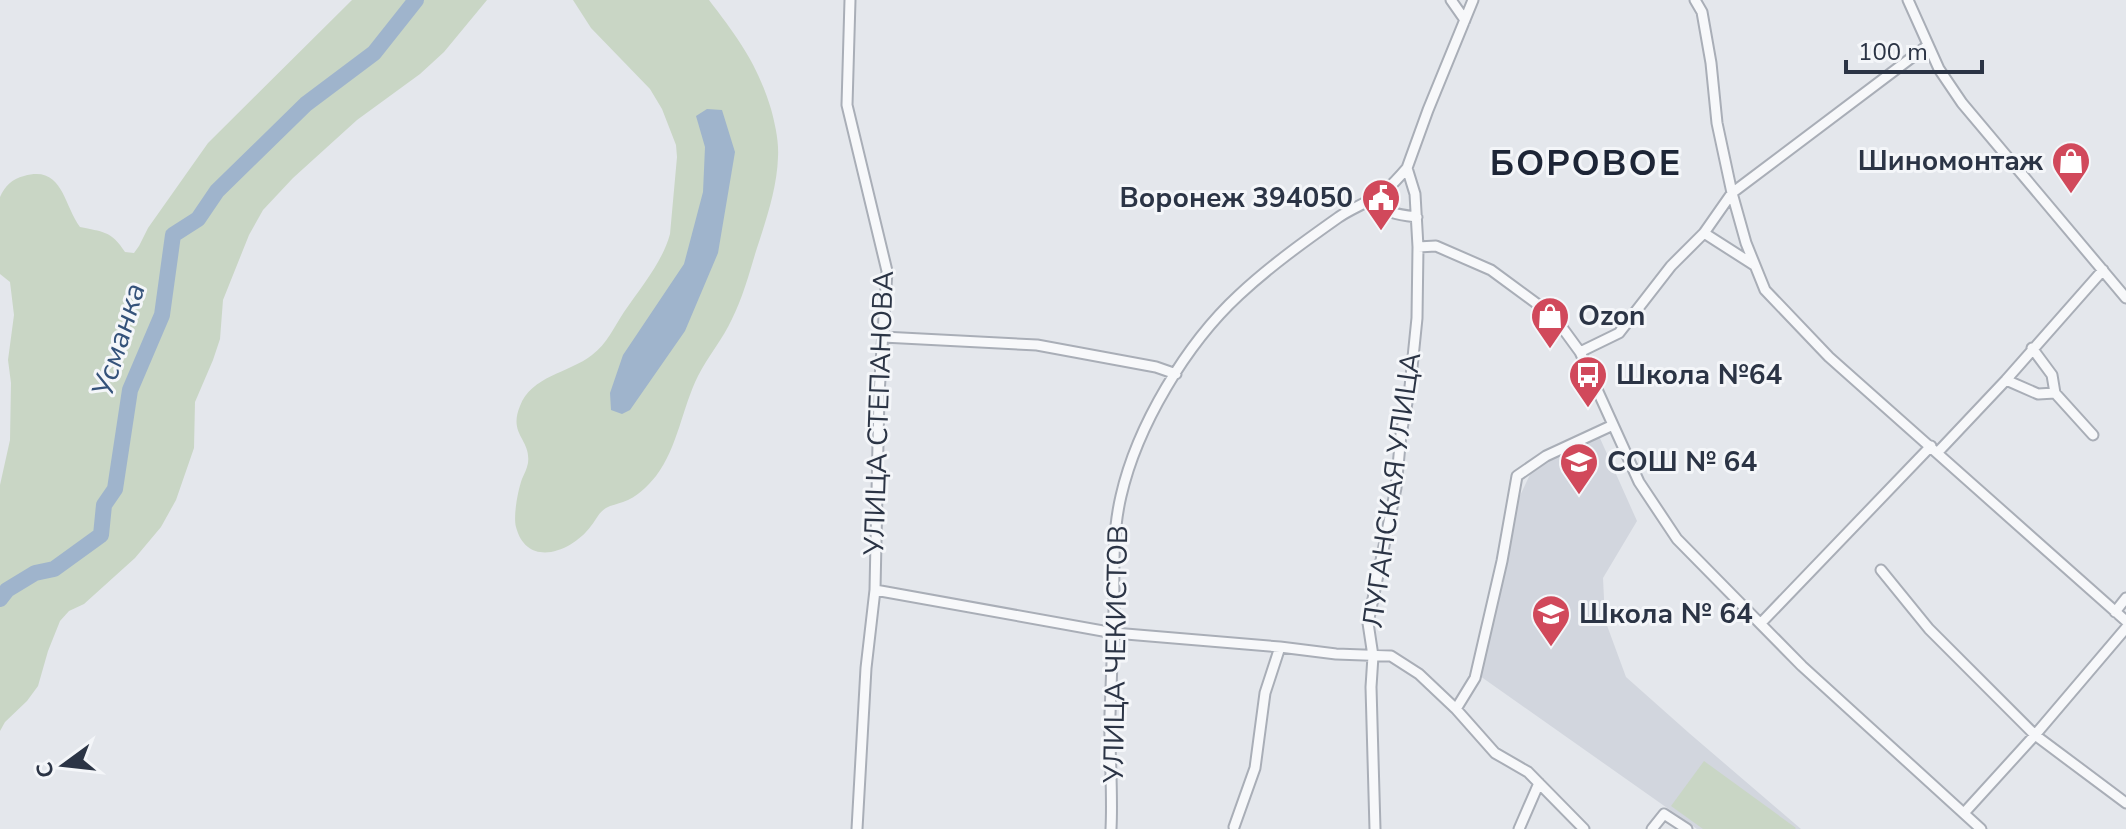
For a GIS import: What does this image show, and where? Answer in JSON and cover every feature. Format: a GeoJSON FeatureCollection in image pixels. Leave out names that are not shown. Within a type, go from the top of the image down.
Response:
{"type":"FeatureCollection","features":[{"type":"Feature","properties":{"kind":"street","name":"УЛИЦА СТЕПАНОВА"},"geometry":{"type":"LineString","coordinates":[[850,0],[847,105],[887,271],[879,394],[875,590],[866,668],[857,829]]}},
{"type":"Feature","properties":{"kind":"street"},"geometry":{"type":"LineString","coordinates":[[1451,0],[1465,20]]}},
{"type":"Feature","properties":{"kind":"street"},"geometry":{"type":"LineString","coordinates":[[1407,168],[1473,0]]}},
{"type":"Feature","properties":{"kind":"street"},"geometry":{"type":"LineString","coordinates":[[1695,0],[1702,12],[1717,123],[1732,193],[1765,290],[1829,357],[2126,621]]}},
{"type":"Feature","properties":{"kind":"street"},"geometry":{"type":"LineString","coordinates":[[1908,0],[1939,69],[1962,103],[2126,298]]}},
{"type":"Feature","properties":{"kind":"street"},"geometry":{"type":"LineString","coordinates":[[1580,352],[1619,333],[1671,266],[1704,233],[1732,193],[1927,46]]}},
{"type":"Feature","properties":{"kind":"street","name":"УЛИЦА ЧЕКИСТОВ"},"geometry":{"type":"LineString","coordinates":[[1111,829],[1110,716],[1115,538],[1121,496],[1139,442],[1187,354],[1239,295],[1298,247],[1387,189],[1407,168]]}},
{"type":"Feature","properties":{"kind":"street","name":"ЛУГАНСКАЯ УЛИЦА"},"geometry":{"type":"LineString","coordinates":[[1375,829],[1373,656],[1368,623],[1396,488],[1417,318],[1417,217],[1415,194],[1407,168]]}},
{"type":"Feature","properties":{"kind":"street"},"geometry":{"type":"LineString","coordinates":[[1373,198],[1389,212],[1417,217]]}},
{"type":"Feature","properties":{"kind":"street"},"geometry":{"type":"LineString","coordinates":[[1704,233],[1754,265]]}},
{"type":"Feature","properties":{"kind":"street"},"geometry":{"type":"LineString","coordinates":[[1418,247],[1436,246],[1491,270],[1544,309],[1561,326],[1580,352],[1639,482],[1677,539],[1802,666],[1981,829]]}},
{"type":"Feature","properties":{"kind":"street"},"geometry":{"type":"LineString","coordinates":[[1761,623],[2006,380],[2103,270]]}},
{"type":"Feature","properties":{"kind":"street"},"geometry":{"type":"LineString","coordinates":[[883,337],[1037,345],[1156,367],[1176,374]]}},
{"type":"Feature","properties":{"kind":"street"},"geometry":{"type":"LineString","coordinates":[[2032,348],[2052,375],[2055,393],[2093,435]]}},
{"type":"Feature","properties":{"kind":"street"},"geometry":{"type":"LineString","coordinates":[[2006,380],[2038,394],[2055,393]]}},
{"type":"Feature","properties":{"kind":"street"},"geometry":{"type":"LineString","coordinates":[[1456,709],[1475,678],[1502,561],[1517,476],[1546,456],[1613,425]]}},
{"type":"Feature","properties":{"kind":"street"},"geometry":{"type":"LineString","coordinates":[[1881,570],[1929,629],[2035,735],[2126,803]]}},
{"type":"Feature","properties":{"kind":"street"},"geometry":{"type":"LineString","coordinates":[[875,590],[1114,633],[1391,656],[1419,674],[1495,753],[1528,772],[1584,829]]}},
{"type":"Feature","properties":{"kind":"street"},"geometry":{"type":"LineString","coordinates":[[2115,612],[2126,598]]}},
{"type":"Feature","properties":{"kind":"street"},"geometry":{"type":"LineString","coordinates":[[1964,813],[2126,628]]}},
{"type":"Feature","properties":{"kind":"street"},"geometry":{"type":"LineString","coordinates":[[1234,827],[1255,768],[1265,693],[1280,647]]}},
{"type":"Feature","properties":{"kind":"street"},"geometry":{"type":"LineString","coordinates":[[1519,829],[1539,783]]}},
{"type":"Feature","properties":{"kind":"street"},"geometry":{"type":"LineString","coordinates":[[1652,829],[1664,814],[1687,829]]}},
{"type":"Feature","properties":{"kind":"shaded area","name":"Школа № 64"},"geometry":{"type":"Polygon","coordinates":[[[1599,436],[1637,521],[1603,578],[1605,620],[1626,677],[1801,829],[1697,829],[1480,676],[1518,500],[1533,468],[1599,436]]]}},
{"type":"Feature","properties":{"kind":"green space"},"geometry":{"type":"Polygon","coordinates":[[[352,0],[487,0],[444,52],[420,74],[357,120],[263,210],[249,235],[223,300],[220,339],[195,402],[194,448],[176,500],[161,527],[135,558],[84,604],[69,611],[60,621],[38,686],[0,731],[0,485],[10,440],[11,383],[8,360],[14,315],[10,282],[0,274],[0,197],[16,179],[37,174],[47,176],[60,189],[80,227],[106,233],[125,252],[134,253],[208,143],[352,0]]]}},
{"type":"Feature","properties":{"kind":"green space"},"geometry":{"type":"Polygon","coordinates":[[[573,0],[709,0],[738,39],[766,93],[774,121],[778,157],[776,181],[743,294],[698,376],[663,465],[641,491],[604,510],[573,543],[562,549],[540,552],[522,540],[515,522],[519,490],[528,463],[517,424],[520,406],[525,396],[542,381],[597,351],[662,255],[670,234],[677,157],[676,145],[662,109],[650,89],[591,28],[573,0]]]}},
{"type":"Feature","properties":{"kind":"green space"},"geometry":{"type":"Polygon","coordinates":[[[1704,761],[1796,828],[1703,829],[1671,806],[1704,761]]]}},
{"type":"Feature","properties":{"kind":"water"},"geometry":{"type":"Polygon","coordinates":[[[707,109],[722,110],[735,152],[718,253],[685,331],[630,410],[622,414],[611,410],[610,393],[623,355],[684,264],[703,192],[705,147],[696,116],[707,109]]]}},
{"type":"Feature","properties":{"kind":"waterway","name":"Усманка"},"geometry":{"type":"LineString","coordinates":[[0,599],[7,590],[35,573],[54,569],[101,535],[104,505],[115,489],[130,390],[162,315],[173,235],[198,219],[217,191],[306,104],[374,53],[416,0]]}},
{"type":"Feature","properties":{"kind":"place","name":"Шиномонтаж"},"geometry":{"type":"Point","coordinates":[2071,195]}},
{"type":"Feature","properties":{"kind":"place","name":"Воронеж 394050"},"geometry":{"type":"Point","coordinates":[1381,232]}},
{"type":"Feature","properties":{"kind":"place","name":"Ozon"},"geometry":{"type":"Point","coordinates":[1550,350]}},
{"type":"Feature","properties":{"kind":"place","name":"Школа №64"},"geometry":{"type":"Point","coordinates":[1588,409]}},
{"type":"Feature","properties":{"kind":"place","name":"СОШ № 64"},"geometry":{"type":"Point","coordinates":[1579,496]}},
{"type":"Feature","properties":{"kind":"place","name":"Школа № 64"},"geometry":{"type":"Point","coordinates":[1551,648]}},
{"type":"Feature","properties":{"kind":"district","name":"БОРОВОЕ"},"geometry":{"type":"Point","coordinates":[1586,163]}}]}
